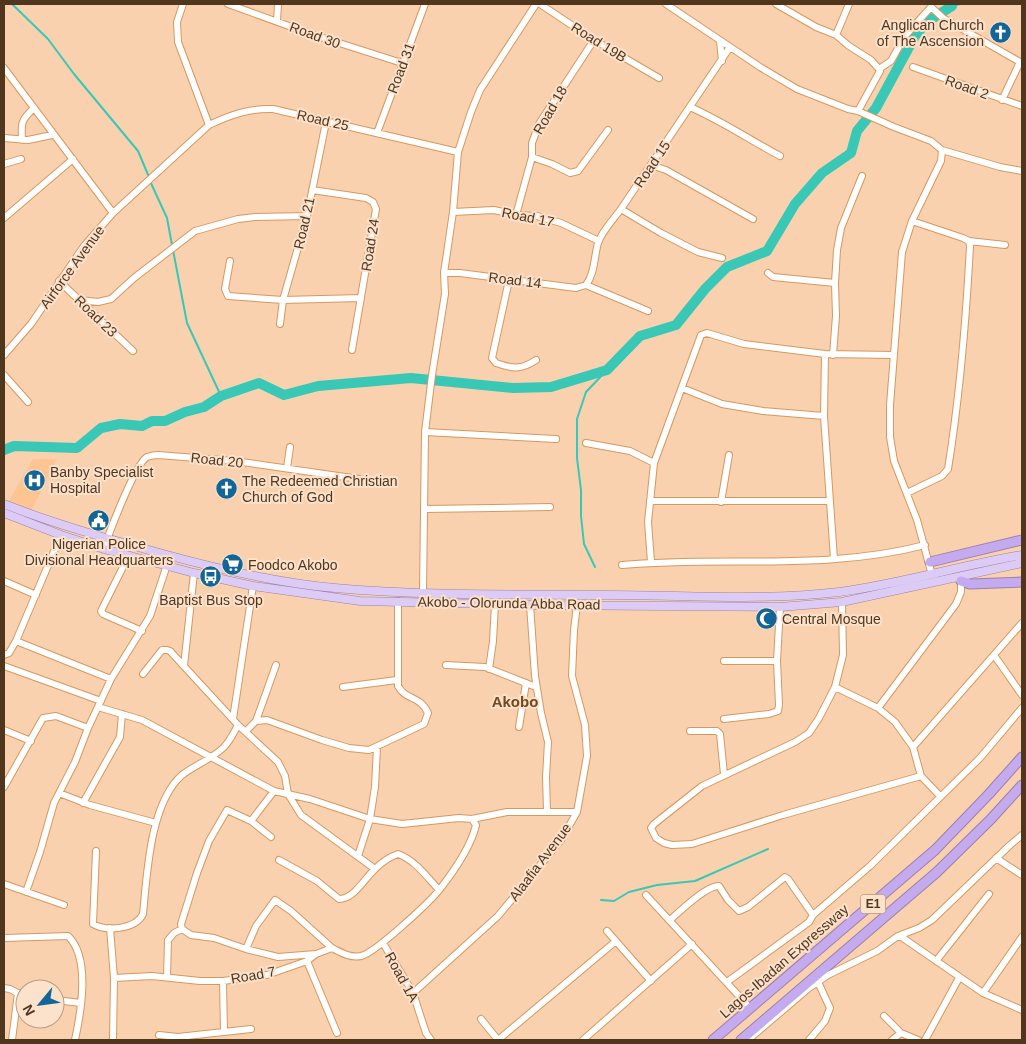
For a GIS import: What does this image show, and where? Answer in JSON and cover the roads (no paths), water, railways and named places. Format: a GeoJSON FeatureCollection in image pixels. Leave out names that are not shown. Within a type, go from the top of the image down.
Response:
{"type":"FeatureCollection","features":[{"type":"Feature","properties":{"kind":"highway"},"geometry":{"type":"LineString","coordinates":[[930,562],[1022,540]]}},
{"type":"Feature","properties":{"kind":"highway"},"geometry":{"type":"LineString","coordinates":[[957,579],[978,584],[1022,582]]}},
{"type":"Feature","properties":{"kind":"highway","name":"Lagos-Ibadan Expressway"},"geometry":{"type":"LineString","coordinates":[[713,1040],[934,850],[989,794],[1022,756]]}},
{"type":"Feature","properties":{"kind":"highway","name":"E1"},"geometry":{"type":"LineString","coordinates":[[741,1040],[937,872],[991,819],[1022,785]]}},
{"type":"Feature","properties":{"kind":"main road","name":"Akobo - Olorunda Abba Road"},"geometry":{"type":"LineString","coordinates":[[4,504],[53,522],[194,563],[332,588],[518,594],[792,596],[840,592],[932,575],[1022,555]]}},
{"type":"Feature","properties":{"kind":"main road","name":"Akobo - Olorunda Abba Road"},"geometry":{"type":"LineString","coordinates":[[4,513],[104,549],[194,573],[253,586],[333,598],[530,605],[780,607],[842,602],[957,579],[1022,563]]}},
{"type":"Feature","properties":{"kind":"main road"},"geometry":{"type":"LineString","coordinates":[[234,582],[236,572]]}},
{"type":"Feature","properties":{"kind":"main road"},"geometry":{"type":"LineString","coordinates":[[518,594],[518,604]]}},
{"type":"Feature","properties":{"kind":"main road"},"geometry":{"type":"LineString","coordinates":[[792,596],[792,606]]}},
{"type":"Feature","properties":{"kind":"street"},"geometry":{"type":"LineString","coordinates":[[183,4],[177,22],[178,42],[209,124]]}},
{"type":"Feature","properties":{"kind":"street","name":"Road 30"},"geometry":{"type":"LineString","coordinates":[[228,4],[311,34],[402,63]]}},
{"type":"Feature","properties":{"kind":"street"},"geometry":{"type":"LineString","coordinates":[[277,21],[278,4]]}},
{"type":"Feature","properties":{"kind":"street","name":"Road 31"},"geometry":{"type":"LineString","coordinates":[[377,133],[425,4]]}},
{"type":"Feature","properties":{"kind":"street"},"geometry":{"type":"LineString","coordinates":[[423,592],[425,432],[445,294],[444,273],[458,152],[480,90],[536,4]]}},
{"type":"Feature","properties":{"kind":"street","name":"Road 19B"},"geometry":{"type":"LineString","coordinates":[[540,4],[594,40],[660,78]]}},
{"type":"Feature","properties":{"kind":"street"},"geometry":{"type":"LineString","coordinates":[[666,4],[797,89],[931,141],[942,150],[1000,167],[1022,171]]}},
{"type":"Feature","properties":{"kind":"street"},"geometry":{"type":"LineString","coordinates":[[776,4],[836,35],[880,68]]}},
{"type":"Feature","properties":{"kind":"street"},"geometry":{"type":"LineString","coordinates":[[836,35],[849,4]]}},
{"type":"Feature","properties":{"kind":"street"},"geometry":{"type":"LineString","coordinates":[[860,112],[880,68],[891,61],[905,36],[931,7],[943,18],[1020,62],[1002,100]]}},
{"type":"Feature","properties":{"kind":"street","name":"Road 18"},"geometry":{"type":"LineString","coordinates":[[516,215],[532,157],[532,143],[539,124],[594,40]]}},
{"type":"Feature","properties":{"kind":"street"},"geometry":{"type":"LineString","coordinates":[[720,40],[722,61]]}},
{"type":"Feature","properties":{"kind":"street","name":"Road 15"},"geometry":{"type":"LineString","coordinates":[[586,286],[591,279],[599,241],[730,47]]}},
{"type":"Feature","properties":{"kind":"street","name":"Road 2"},"geometry":{"type":"LineString","coordinates":[[912,67],[1022,106]]}},
{"type":"Feature","properties":{"kind":"street"},"geometry":{"type":"LineString","coordinates":[[4,69],[52,135],[73,159],[113,213]]}},
{"type":"Feature","properties":{"kind":"street"},"geometry":{"type":"LineString","coordinates":[[690,107],[712,116],[752,142],[780,156]]}},
{"type":"Feature","properties":{"kind":"street"},"geometry":{"type":"LineString","coordinates":[[22,140],[24,117],[34,108]]}},
{"type":"Feature","properties":{"kind":"street","name":"Road 25"},"geometry":{"type":"LineString","coordinates":[[194,139],[209,124],[259,108],[273,109],[458,152]]}},
{"type":"Feature","properties":{"kind":"street","name":"Road 21"},"geometry":{"type":"LineString","coordinates":[[280,324],[284,300],[307,216],[326,122]]}},
{"type":"Feature","properties":{"kind":"street"},"geometry":{"type":"LineString","coordinates":[[532,157],[570,173],[578,171],[608,130]]}},
{"type":"Feature","properties":{"kind":"street"},"geometry":{"type":"LineString","coordinates":[[4,138],[22,140],[52,135]]}},
{"type":"Feature","properties":{"kind":"street","name":"Airforce Avenue"},"geometry":{"type":"LineString","coordinates":[[4,356],[31,324],[84,246],[113,213],[194,139]]}},
{"type":"Feature","properties":{"kind":"street"},"geometry":{"type":"LineString","coordinates":[[932,575],[925,545],[894,461],[890,437],[890,405],[902,252],[912,221],[941,160],[942,150]]}},
{"type":"Feature","properties":{"kind":"street"},"geometry":{"type":"LineString","coordinates":[[4,164],[21,159]]}},
{"type":"Feature","properties":{"kind":"street"},"geometry":{"type":"LineString","coordinates":[[4,218],[73,159]]}},
{"type":"Feature","properties":{"kind":"street"},"geometry":{"type":"LineString","coordinates":[[650,165],[666,170],[753,219]]}},
{"type":"Feature","properties":{"kind":"street"},"geometry":{"type":"LineString","coordinates":[[834,355],[837,250],[841,228],[862,176]]}},
{"type":"Feature","properties":{"kind":"street","name":"Road 24"},"geometry":{"type":"LineString","coordinates":[[312,190],[366,198],[373,202],[376,210],[352,350]]}},
{"type":"Feature","properties":{"kind":"street"},"geometry":{"type":"LineString","coordinates":[[621,209],[698,252],[722,258]]}},
{"type":"Feature","properties":{"kind":"street","name":"Road 17"},"geometry":{"type":"LineString","coordinates":[[452,212],[494,210],[516,215],[537,216],[560,223],[599,241]]}},
{"type":"Feature","properties":{"kind":"street"},"geometry":{"type":"LineString","coordinates":[[80,300],[98,302],[111,299],[134,278],[196,231],[238,219],[307,216]]}},
{"type":"Feature","properties":{"kind":"street"},"geometry":{"type":"LineString","coordinates":[[912,221],[969,241],[1005,245]]}},
{"type":"Feature","properties":{"kind":"street"},"geometry":{"type":"LineString","coordinates":[[907,493],[942,476],[948,469],[957,413],[966,323],[969,241]]}},
{"type":"Feature","properties":{"kind":"street"},"geometry":{"type":"LineString","coordinates":[[230,261],[225,289],[228,296],[284,300],[362,298]]}},
{"type":"Feature","properties":{"kind":"street","name":"Road 14"},"geometry":{"type":"LineString","coordinates":[[444,273],[460,272],[576,288],[586,286]]}},
{"type":"Feature","properties":{"kind":"street"},"geometry":{"type":"LineString","coordinates":[[768,273],[774,277],[835,283]]}},
{"type":"Feature","properties":{"kind":"street"},"geometry":{"type":"LineString","coordinates":[[509,280],[492,358],[496,363],[521,368],[536,360]]}},
{"type":"Feature","properties":{"kind":"street","name":"Road 23"},"geometry":{"type":"LineString","coordinates":[[59,281],[132,351]]}},
{"type":"Feature","properties":{"kind":"street"},"geometry":{"type":"LineString","coordinates":[[586,286],[648,311]]}},
{"type":"Feature","properties":{"kind":"street"},"geometry":{"type":"LineString","coordinates":[[651,562],[648,522],[654,462],[701,335],[707,333],[744,344],[834,355],[894,355]]}},
{"type":"Feature","properties":{"kind":"street"},"geometry":{"type":"LineString","coordinates":[[825,354],[824,416],[834,559]]}},
{"type":"Feature","properties":{"kind":"street"},"geometry":{"type":"LineString","coordinates":[[4,375],[28,402]]}},
{"type":"Feature","properties":{"kind":"street"},"geometry":{"type":"LineString","coordinates":[[682,388],[722,404],[763,411],[824,416]]}},
{"type":"Feature","properties":{"kind":"street"},"geometry":{"type":"LineString","coordinates":[[425,432],[556,439]]}},
{"type":"Feature","properties":{"kind":"street"},"geometry":{"type":"LineString","coordinates":[[586,443],[630,451],[654,462]]}},
{"type":"Feature","properties":{"kind":"street"},"geometry":{"type":"LineString","coordinates":[[287,468],[290,447]]}},
{"type":"Feature","properties":{"kind":"street","name":"Road 20"},"geometry":{"type":"LineString","coordinates":[[108,539],[124,497],[142,462],[147,457],[158,454],[235,461],[359,479]]}},
{"type":"Feature","properties":{"kind":"street"},"geometry":{"type":"LineString","coordinates":[[721,502],[729,455]]}},
{"type":"Feature","properties":{"kind":"street"},"geometry":{"type":"LineString","coordinates":[[650,501],[829,500]]}},
{"type":"Feature","properties":{"kind":"street"},"geometry":{"type":"LineString","coordinates":[[424,509],[550,507]]}},
{"type":"Feature","properties":{"kind":"street"},"geometry":{"type":"LineString","coordinates":[[4,655],[9,653],[16,640],[61,535]]}},
{"type":"Feature","properties":{"kind":"street"},"geometry":{"type":"LineString","coordinates":[[104,549],[108,539]]}},
{"type":"Feature","properties":{"kind":"street"},"geometry":{"type":"LineString","coordinates":[[622,565],[651,562],[748,562],[834,559],[875,556],[925,545]]}},
{"type":"Feature","properties":{"kind":"street"},"geometry":{"type":"LineString","coordinates":[[128,555],[101,611],[103,614],[142,631]]}},
{"type":"Feature","properties":{"kind":"street"},"geometry":{"type":"LineString","coordinates":[[26,892],[40,852],[48,819],[59,793],[75,762],[88,728],[111,679],[150,616],[167,565]]}},
{"type":"Feature","properties":{"kind":"street"},"geometry":{"type":"LineString","coordinates":[[184,666],[194,573]]}},
{"type":"Feature","properties":{"kind":"street"},"geometry":{"type":"LineString","coordinates":[[878,708],[956,604],[961,592],[957,579]]}},
{"type":"Feature","properties":{"kind":"street"},"geometry":{"type":"LineString","coordinates":[[4,581],[36,594]]}},
{"type":"Feature","properties":{"kind":"street"},"geometry":{"type":"LineString","coordinates":[[233,718],[253,586]]}},
{"type":"Feature","properties":{"kind":"street"},"geometry":{"type":"LineString","coordinates":[[256,721],[267,720],[322,740],[354,749],[369,750],[424,724],[428,713],[426,707],[418,699],[401,692],[397,680],[398,601]]}},
{"type":"Feature","properties":{"kind":"street"},"geometry":{"type":"LineString","coordinates":[[842,602],[843,655],[835,687],[809,733],[795,742],[702,786],[651,828],[656,838],[672,845],[692,844],[782,815],[921,776]]}},
{"type":"Feature","properties":{"kind":"street"},"geometry":{"type":"LineString","coordinates":[[489,669],[493,642],[495,604]]}},
{"type":"Feature","properties":{"kind":"street"},"geometry":{"type":"LineString","coordinates":[[530,605],[536,687],[548,742],[547,811]]}},
{"type":"Feature","properties":{"kind":"street","name":"Alaafia Avenue"},"geometry":{"type":"LineString","coordinates":[[413,992],[498,916],[560,840],[577,812],[588,756],[585,725],[572,676],[577,605]]}},
{"type":"Feature","properties":{"kind":"street"},"geometry":{"type":"LineString","coordinates":[[724,719],[769,714],[778,711],[777,661],[780,607]]}},
{"type":"Feature","properties":{"kind":"street"},"geometry":{"type":"LineString","coordinates":[[913,747],[1022,622]]}},
{"type":"Feature","properties":{"kind":"street"},"geometry":{"type":"LineString","coordinates":[[16,640],[111,679]]}},
{"type":"Feature","properties":{"kind":"street"},"geometry":{"type":"LineString","coordinates":[[143,674],[160,652],[165,649],[170,651],[238,724],[278,762],[285,776],[288,794],[301,815],[375,869]]}},
{"type":"Feature","properties":{"kind":"street"},"geometry":{"type":"LineString","coordinates":[[994,655],[1022,694]]}},
{"type":"Feature","properties":{"kind":"street"},"geometry":{"type":"LineString","coordinates":[[724,661],[777,661]]}},
{"type":"Feature","properties":{"kind":"street"},"geometry":{"type":"LineString","coordinates":[[446,664],[478,666],[536,687]]}},
{"type":"Feature","properties":{"kind":"street"},"geometry":{"type":"LineString","coordinates":[[246,731],[256,721],[276,665]]}},
{"type":"Feature","properties":{"kind":"street"},"geometry":{"type":"LineString","coordinates":[[4,666],[122,714],[142,720],[274,791],[310,799],[370,819],[402,824],[458,818],[472,820],[507,812],[577,812]]}},
{"type":"Feature","properties":{"kind":"street"},"geometry":{"type":"LineString","coordinates":[[343,687],[397,680]]}},
{"type":"Feature","properties":{"kind":"street"},"geometry":{"type":"LineString","coordinates":[[519,727],[526,683]]}},
{"type":"Feature","properties":{"kind":"street"},"geometry":{"type":"LineString","coordinates":[[835,687],[878,708],[895,722],[913,747],[921,776],[940,796]]}},
{"type":"Feature","properties":{"kind":"street"},"geometry":{"type":"LineString","coordinates":[[727,982],[808,922],[813,915],[870,866],[980,758],[1022,708]]}},
{"type":"Feature","properties":{"kind":"street"},"geometry":{"type":"LineString","coordinates":[[84,802],[120,737],[122,714]]}},
{"type":"Feature","properties":{"kind":"street"},"geometry":{"type":"LineString","coordinates":[[4,787],[43,718],[56,716],[88,728]]}},
{"type":"Feature","properties":{"kind":"street"},"geometry":{"type":"LineString","coordinates":[[96,851],[93,924],[110,928],[133,925],[140,920],[143,914],[148,868],[156,823],[162,803],[183,775],[212,757],[227,744],[238,724]]}},
{"type":"Feature","properties":{"kind":"street"},"geometry":{"type":"LineString","coordinates":[[4,730],[31,741]]}},
{"type":"Feature","properties":{"kind":"street"},"geometry":{"type":"LineString","coordinates":[[690,731],[717,731],[720,734],[724,774]]}},
{"type":"Feature","properties":{"kind":"street"},"geometry":{"type":"LineString","coordinates":[[358,856],[370,819],[376,747]]}},
{"type":"Feature","properties":{"kind":"street"},"geometry":{"type":"LineString","coordinates":[[251,821],[274,791]]}},
{"type":"Feature","properties":{"kind":"street"},"geometry":{"type":"LineString","coordinates":[[59,793],[156,823]]}},
{"type":"Feature","properties":{"kind":"street"},"geometry":{"type":"LineString","coordinates":[[271,837],[251,821],[227,810],[209,841],[181,924],[182,929],[191,935],[214,938],[278,957],[316,954]]}},
{"type":"Feature","properties":{"kind":"street"},"geometry":{"type":"LineString","coordinates":[[246,949],[256,926],[275,900],[291,911],[332,948],[350,957],[363,956],[383,943],[439,890],[461,858],[474,834],[476,825],[472,820]]}},
{"type":"Feature","properties":{"kind":"street"},"geometry":{"type":"LineString","coordinates":[[748,1040],[828,975],[877,951],[900,936],[920,928],[932,920],[1010,844],[1022,835]]}},
{"type":"Feature","properties":{"kind":"street"},"geometry":{"type":"LineString","coordinates":[[279,860],[317,881],[339,899],[346,899],[375,869],[390,857],[398,854],[406,856],[439,890]]}},
{"type":"Feature","properties":{"kind":"street"},"geometry":{"type":"LineString","coordinates":[[996,858],[1022,875]]}},
{"type":"Feature","properties":{"kind":"street"},"geometry":{"type":"LineString","coordinates":[[670,920],[684,907],[712,887],[719,886],[728,900],[739,911],[748,907],[785,877],[813,915]]}},
{"type":"Feature","properties":{"kind":"street"},"geometry":{"type":"LineString","coordinates":[[4,884],[64,905]]}},
{"type":"Feature","properties":{"kind":"street"},"geometry":{"type":"LineString","coordinates":[[936,961],[989,894]]}},
{"type":"Feature","properties":{"kind":"street"},"geometry":{"type":"LineString","coordinates":[[646,895],[750,1008]]}},
{"type":"Feature","properties":{"kind":"street"},"geometry":{"type":"LineString","coordinates":[[110,928],[114,978],[113,1040]]}},
{"type":"Feature","properties":{"kind":"street"},"geometry":{"type":"LineString","coordinates":[[167,977],[168,940],[182,929]]}},
{"type":"Feature","properties":{"kind":"street"},"geometry":{"type":"LineString","coordinates":[[607,931],[650,981]]}},
{"type":"Feature","properties":{"kind":"street"},"geometry":{"type":"LineString","coordinates":[[4,938],[68,936],[74,942],[82,971],[81,1003],[75,1040]]}},
{"type":"Feature","properties":{"kind":"street"},"geometry":{"type":"LineString","coordinates":[[900,936],[983,993],[1022,1010]]}},
{"type":"Feature","properties":{"kind":"street"},"geometry":{"type":"LineString","coordinates":[[983,993],[1022,937]]}},
{"type":"Feature","properties":{"kind":"street"},"geometry":{"type":"LineString","coordinates":[[480,1019],[498,1040],[616,941]]}},
{"type":"Feature","properties":{"kind":"street","name":"Road 1A"},"geometry":{"type":"LineString","coordinates":[[383,943],[413,992],[422,1015],[426,1033],[431,1040]]}},
{"type":"Feature","properties":{"kind":"street"},"geometry":{"type":"LineString","coordinates":[[583,1040],[692,944]]}},
{"type":"Feature","properties":{"kind":"street","name":"Road 7"},"geometry":{"type":"LineString","coordinates":[[114,978],[152,976],[223,980],[267,975],[307,961],[316,954],[332,948]]}},
{"type":"Feature","properties":{"kind":"street"},"geometry":{"type":"LineString","coordinates":[[307,961],[337,1033]]}},
{"type":"Feature","properties":{"kind":"street"},"geometry":{"type":"LineString","coordinates":[[925,1040],[959,978]]}},
{"type":"Feature","properties":{"kind":"street"},"geometry":{"type":"LineString","coordinates":[[223,980],[224,1032]]}},
{"type":"Feature","properties":{"kind":"street"},"geometry":{"type":"LineString","coordinates":[[810,1040],[825,1021],[830,1008],[818,982]]}},
{"type":"Feature","properties":{"kind":"street"},"geometry":{"type":"LineString","coordinates":[[65,1001],[81,1003]]}},
{"type":"Feature","properties":{"kind":"street"},"geometry":{"type":"LineString","coordinates":[[884,1016],[900,1033],[918,1040]]}},
{"type":"Feature","properties":{"kind":"street"},"geometry":{"type":"LineString","coordinates":[[12,1040],[15,1026]]}},
{"type":"Feature","properties":{"kind":"street"},"geometry":{"type":"LineString","coordinates":[[159,1036],[178,1039],[252,1029]]}},
{"type":"Feature","properties":{"kind":"street"},"geometry":{"type":"LineString","coordinates":[[892,1040],[900,1033]]}},
{"type":"Feature","properties":{"kind":"waterway"},"geometry":{"type":"LineString","coordinates":[[12,4],[48,39],[74,74],[138,151],[149,177]]}},
{"type":"Feature","properties":{"kind":"waterway"},"geometry":{"type":"LineString","coordinates":[[949,4],[952,6],[960,4]]}},
{"type":"Feature","properties":{"kind":"waterway"},"geometry":{"type":"LineString","coordinates":[[4,450],[14,446],[77,448],[101,428],[120,424],[142,426],[152,421],[165,421],[185,412],[204,407],[221,396],[259,383],[284,395],[318,386],[411,378],[513,388],[551,387],[607,370],[640,336],[676,325],[705,289],[727,267],[767,251],[795,204],[822,173],[851,153],[857,131],[876,108],[915,36],[927,22],[952,6]]}},
{"type":"Feature","properties":{"kind":"waterway"},"geometry":{"type":"LineString","coordinates":[[150,181],[167,218],[172,245]]}},
{"type":"Feature","properties":{"kind":"waterway"},"geometry":{"type":"LineString","coordinates":[[173,250],[187,323],[221,396]]}},
{"type":"Feature","properties":{"kind":"waterway"},"geometry":{"type":"LineString","coordinates":[[595,567],[584,544],[577,458],[577,419],[586,392],[607,370]]}},
{"type":"Feature","properties":{"kind":"waterway"},"geometry":{"type":"LineString","coordinates":[[601,900],[614,901],[629,892],[657,885],[695,881],[768,849]]}},
{"type":"Feature","properties":{"kind":"place","name":"Anglican Church of The Ascension"},"geometry":{"type":"Point","coordinates":[1000,33]}},
{"type":"Feature","properties":{"kind":"place","name":"Banby Specialist Hospital"},"geometry":{"type":"Point","coordinates":[34,480]}},
{"type":"Feature","properties":{"kind":"place","name":"The Redeemed Christian Church of God"},"geometry":{"type":"Point","coordinates":[226,489]}},
{"type":"Feature","properties":{"kind":"place","name":"Nigerian Police Divisional Headquarters"},"geometry":{"type":"Point","coordinates":[99,521]}},
{"type":"Feature","properties":{"kind":"place","name":"Foodco Akobo"},"geometry":{"type":"Point","coordinates":[232,565]}},
{"type":"Feature","properties":{"kind":"place","name":"Baptist Bus Stop"},"geometry":{"type":"Point","coordinates":[211,577]}},
{"type":"Feature","properties":{"kind":"place","name":"Central Mosque"},"geometry":{"type":"Point","coordinates":[766,619]}},
{"type":"Feature","properties":{"kind":"district","name":"Akobo"},"geometry":{"type":"Point","coordinates":[515,701]}}]}
